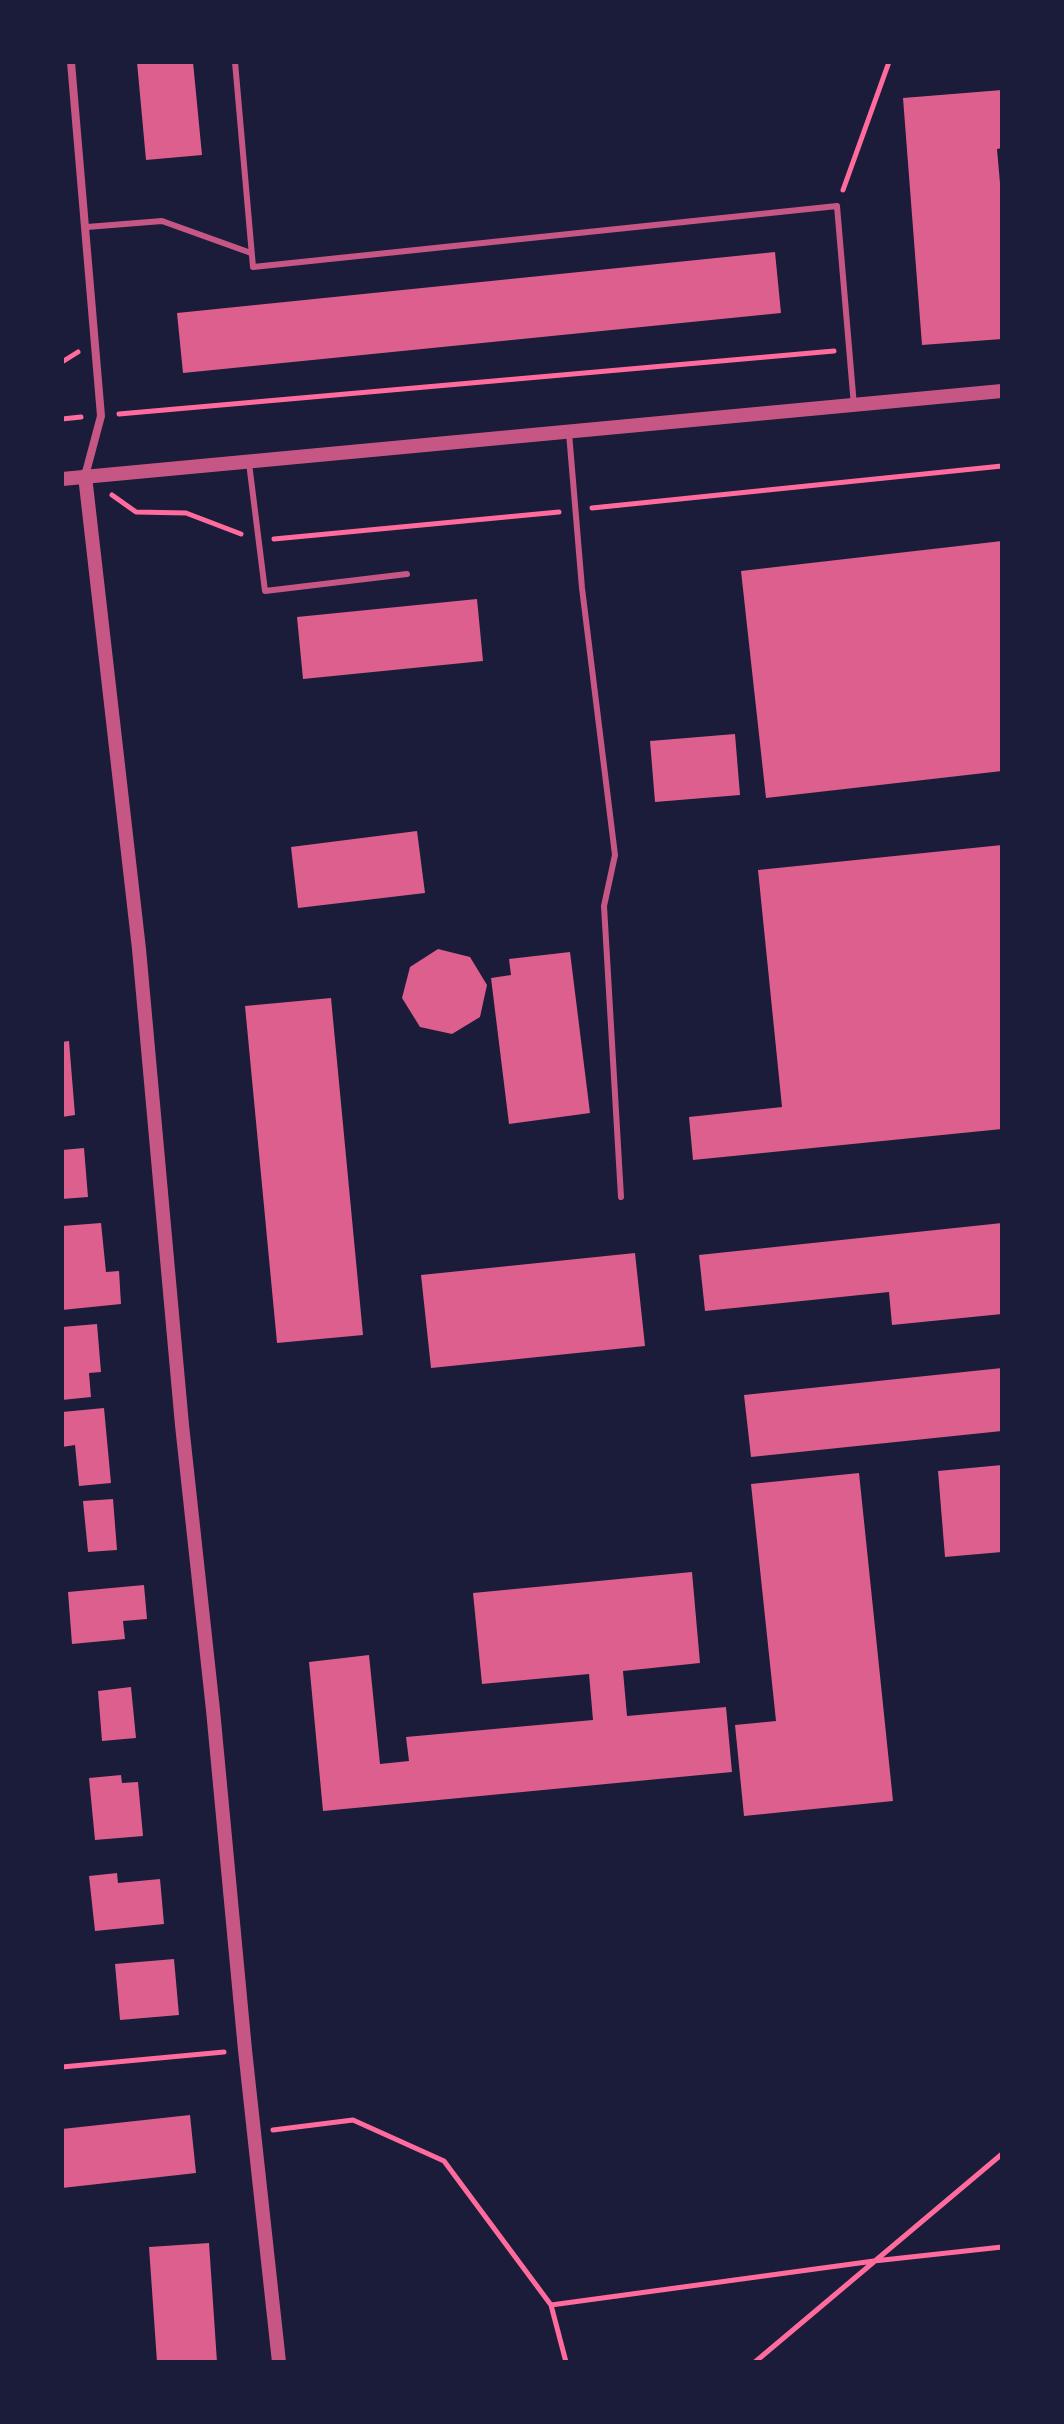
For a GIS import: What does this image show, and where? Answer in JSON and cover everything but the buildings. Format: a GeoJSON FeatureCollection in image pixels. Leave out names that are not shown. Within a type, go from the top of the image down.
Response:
{"type":"FeatureCollection","features":[{"type":"Feature","properties":{"kind":"street"},"geometry":{"type":"LineString","coordinates":[[71,62],[101,416],[85,476],[139,949],[182,1425],[279,2362]]}},
{"type":"Feature","properties":{"kind":"street"},"geometry":{"type":"LineString","coordinates":[[62,479],[1002,391]]}},
{"type":"Feature","properties":{"kind":"lane"},"geometry":{"type":"LineString","coordinates":[[235,62],[253,267],[837,206],[854,406]]}},
{"type":"Feature","properties":{"kind":"lane"},"geometry":{"type":"LineString","coordinates":[[87,227],[162,221],[251,253]]}},
{"type":"Feature","properties":{"kind":"lane"},"geometry":{"type":"LineString","coordinates":[[569,432],[582,588],[615,855],[604,906],[621,1197]]}},
{"type":"Feature","properties":{"kind":"lane"},"geometry":{"type":"LineString","coordinates":[[248,461],[265,591],[407,574]]}},
{"type":"Feature","properties":{"kind":"path"},"geometry":{"type":"LineString","coordinates":[[837,206],[889,62]]}},
{"type":"Feature","properties":{"kind":"path"},"geometry":{"type":"LineString","coordinates":[[101,416],[850,350]]}},
{"type":"Feature","properties":{"kind":"path"},"geometry":{"type":"LineString","coordinates":[[85,476],[136,512],[186,513],[258,540],[1002,466]]}},
{"type":"Feature","properties":{"kind":"path"},"geometry":{"type":"LineString","coordinates":[[62,2067],[245,2050]]}},
{"type":"Feature","properties":{"kind":"path"},"geometry":{"type":"LineString","coordinates":[[254,2132],[353,2120],[444,2161],[551,2305],[566,2362]]}},
{"type":"Feature","properties":{"kind":"path"},"geometry":{"type":"LineString","coordinates":[[755,2362],[1002,2154]]}},
{"type":"Feature","properties":{"kind":"path"},"geometry":{"type":"LineString","coordinates":[[551,2305],[874,2261],[1002,2247]]}}]}
